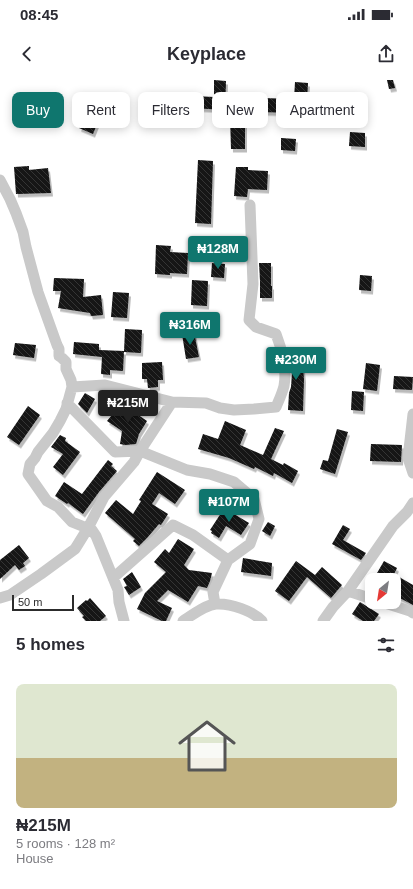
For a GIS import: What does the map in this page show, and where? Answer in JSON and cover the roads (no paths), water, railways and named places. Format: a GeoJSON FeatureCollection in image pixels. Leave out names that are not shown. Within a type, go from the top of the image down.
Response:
{"type":"FeatureCollection","features":[{"type":"Feature","properties":{"kind":"street"},"geometry":{"type":"LineString","coordinates":[[0,180],[10,198],[23,232],[38,292],[59,349],[59,356],[66,362],[66,369],[71,380],[72,387],[66,409],[53,433],[30,464],[28,474],[47,501],[58,507],[72,522],[92,530],[96,536],[118,590],[119,602],[124,621]]}},
{"type":"Feature","properties":{"kind":"street"},"geometry":{"type":"LineString","coordinates":[[72,387],[104,385],[172,402],[206,404],[234,410],[276,407],[284,385],[284,368],[281,347],[276,334],[256,327],[249,320],[253,284],[250,205]]}},
{"type":"Feature","properties":{"kind":"street"},"geometry":{"type":"LineString","coordinates":[[0,598],[10,596],[75,548],[88,528],[104,497],[134,462],[172,402]]}},
{"type":"Feature","properties":{"kind":"street"},"geometry":{"type":"LineString","coordinates":[[68,403],[115,452],[140,451],[187,470],[210,474],[234,482],[254,499],[259,519],[250,544],[228,560],[213,592],[215,604]]}},
{"type":"Feature","properties":{"kind":"street"},"geometry":{"type":"LineString","coordinates":[[413,414],[408,458],[413,473]]}},
{"type":"Feature","properties":{"kind":"street"},"geometry":{"type":"LineString","coordinates":[[323,621],[333,607],[348,592],[392,526],[407,512],[413,503]]}},
{"type":"Feature","properties":{"kind":"street"},"geometry":{"type":"LineString","coordinates":[[113,578],[172,526],[193,535],[228,560]]}},
{"type":"Feature","properties":{"kind":"street"},"geometry":{"type":"LineString","coordinates":[[348,592],[365,597]]}},
{"type":"Feature","properties":{"kind":"street"},"geometry":{"type":"LineString","coordinates":[[183,621],[201,610],[215,604],[240,608],[254,614],[262,621]]}},
{"type":"Feature","properties":{"kind":"street"},"geometry":{"type":"LineString","coordinates":[[401,608],[413,613]]}}]}
